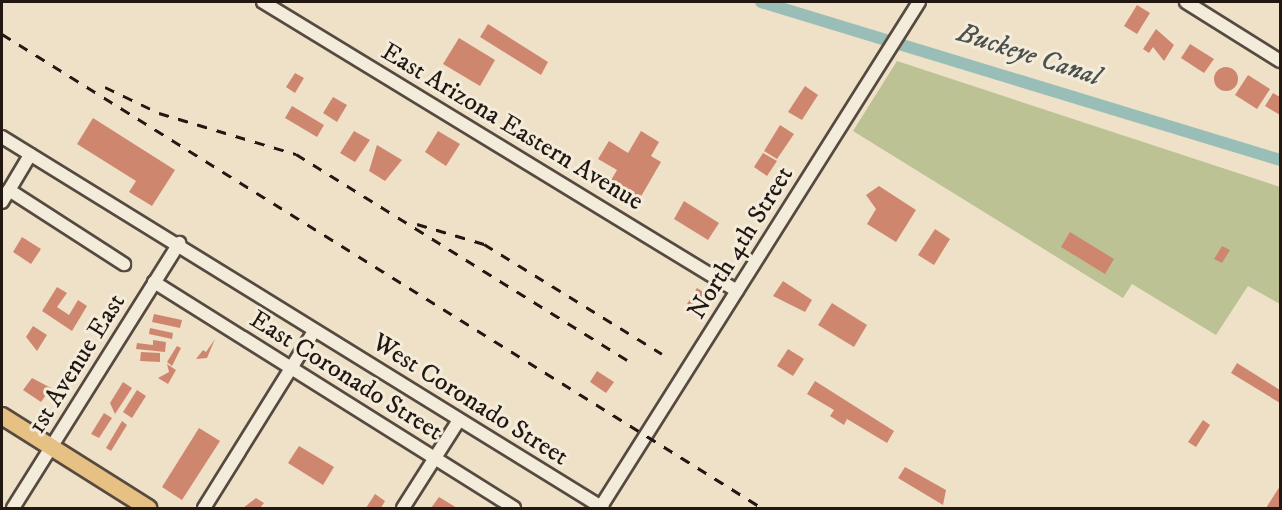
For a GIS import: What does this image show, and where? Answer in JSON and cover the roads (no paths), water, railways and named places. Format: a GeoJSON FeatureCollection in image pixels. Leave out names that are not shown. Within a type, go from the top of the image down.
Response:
{"type":"FeatureCollection","features":[{"type":"Feature","properties":{"kind":"main road"},"geometry":{"type":"LineString","coordinates":[[2,416],[148,508]]}},
{"type":"Feature","properties":{"kind":"street","name":"East Arizona Eastern Avenue"},"geometry":{"type":"LineString","coordinates":[[263,2],[737,291]]}},
{"type":"Feature","properties":{"kind":"street","name":"North 4th Street"},"geometry":{"type":"LineString","coordinates":[[601,508],[919,2]]}},
{"type":"Feature","properties":{"kind":"street"},"geometry":{"type":"LineString","coordinates":[[1187,2],[1281,62]]}},
{"type":"Feature","properties":{"kind":"street","name":"East Coronado Street"},"geometry":{"type":"LineString","coordinates":[[2,137],[179,243],[314,331]]}},
{"type":"Feature","properties":{"kind":"street"},"geometry":{"type":"LineString","coordinates":[[2,202],[30,155]]}},
{"type":"Feature","properties":{"kind":"street"},"geometry":{"type":"LineString","coordinates":[[9,190],[124,264]]}},
{"type":"Feature","properties":{"kind":"street","name":"1st Avenue East"},"geometry":{"type":"LineString","coordinates":[[13,508],[179,243]]}},
{"type":"Feature","properties":{"kind":"street","name":"East Coronado Street"},"geometry":{"type":"LineString","coordinates":[[154,282],[514,508]]}},
{"type":"Feature","properties":{"kind":"street"},"geometry":{"type":"LineString","coordinates":[[204,508],[314,331]]}},
{"type":"Feature","properties":{"kind":"street","name":"West Coronado Street"},"geometry":{"type":"LineString","coordinates":[[314,331],[601,508]]}},
{"type":"Feature","properties":{"kind":"street"},"geometry":{"type":"LineString","coordinates":[[403,508],[459,420]]}},
{"type":"Feature","properties":{"kind":"waterway","name":"Buckeye Canal"},"geometry":{"type":"LineString","coordinates":[[761,2],[1280,160]]}},
{"type":"Feature","properties":{"kind":"railway"},"geometry":{"type":"LineString","coordinates":[[2,34],[762,508]]}},
{"type":"Feature","properties":{"kind":"railway"},"geometry":{"type":"LineString","coordinates":[[105,87],[159,113],[296,154],[627,360]]}},
{"type":"Feature","properties":{"kind":"railway"},"geometry":{"type":"LineString","coordinates":[[417,224],[484,244],[662,354]]}}]}
